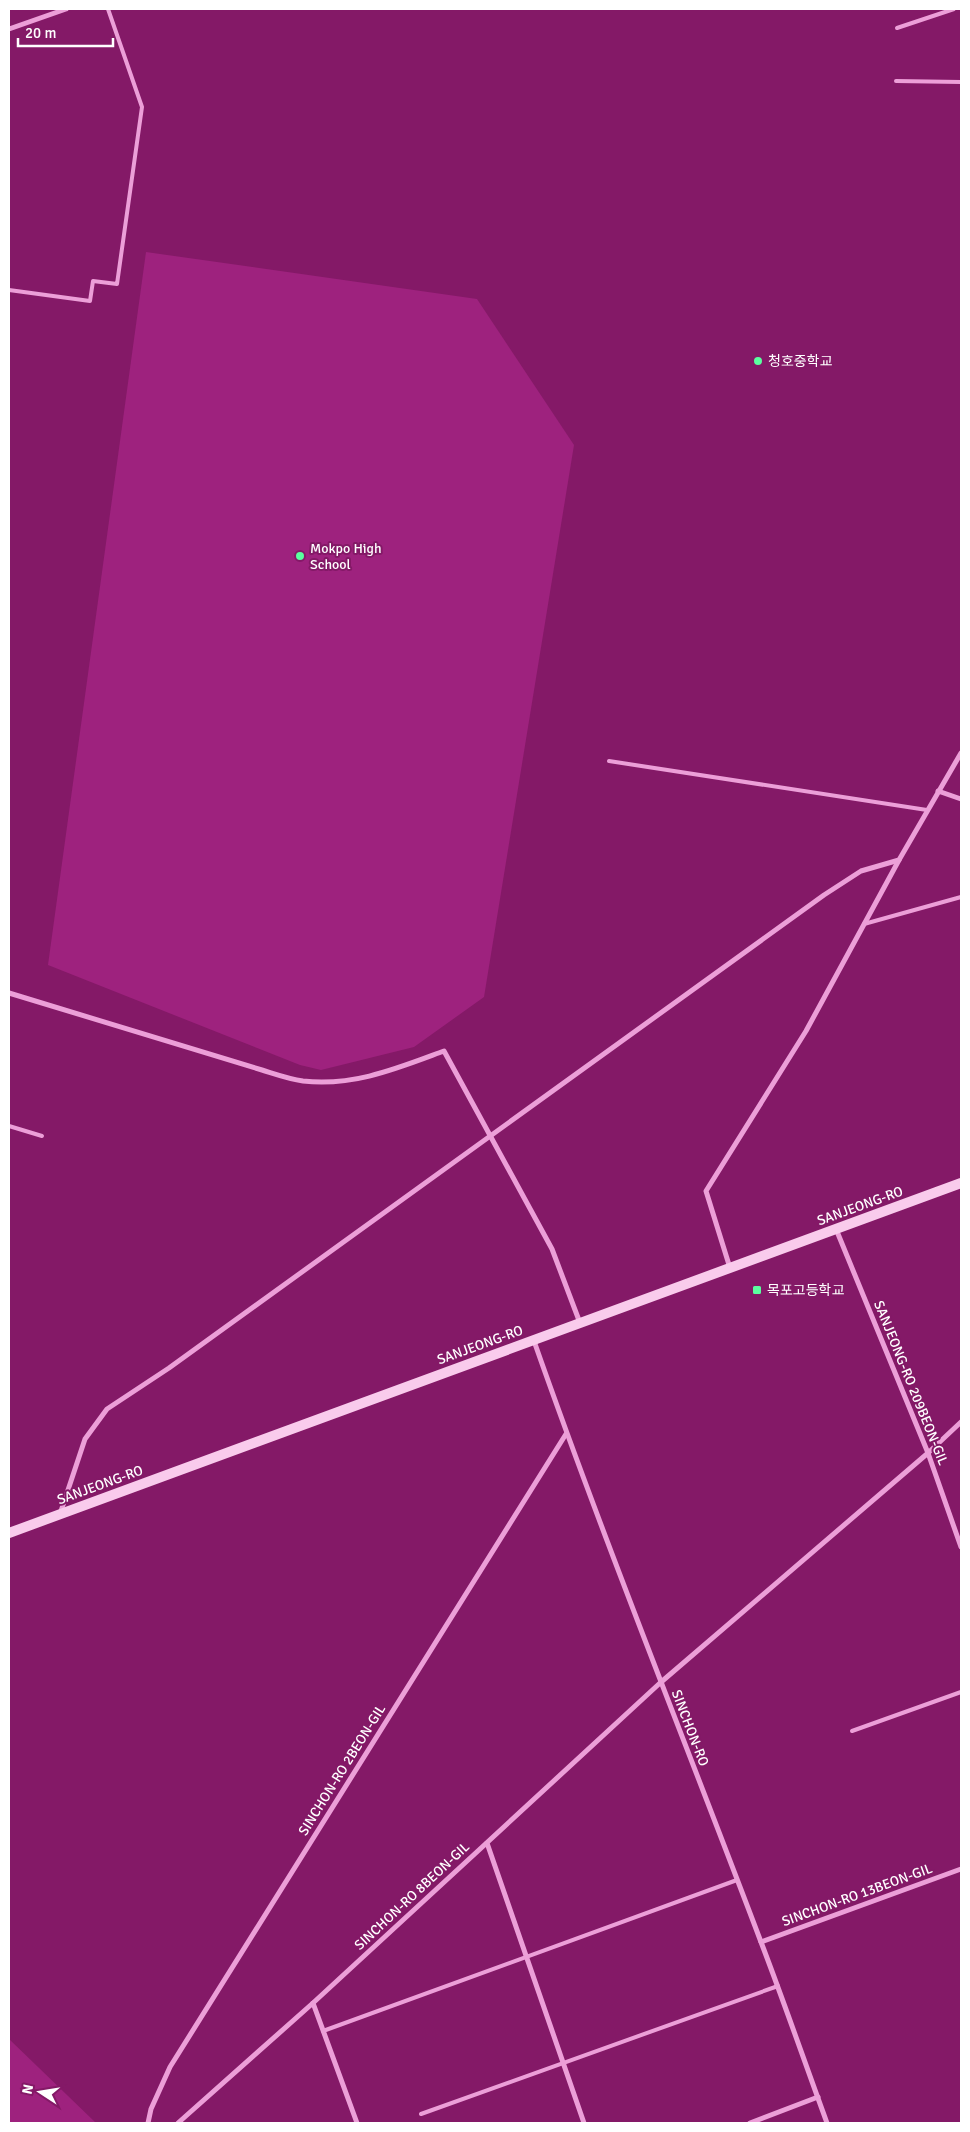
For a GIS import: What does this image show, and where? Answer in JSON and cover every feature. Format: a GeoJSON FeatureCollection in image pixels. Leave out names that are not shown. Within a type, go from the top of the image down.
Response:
{"type":"FeatureCollection","features":[{"type":"Feature","properties":{"kind":"street"},"geometry":{"type":"LineString","coordinates":[[9,29],[66,9]]}},
{"type":"Feature","properties":{"kind":"street"},"geometry":{"type":"LineString","coordinates":[[730,1268],[706,1191],[806,1031],[899,860],[961,753]]}},
{"type":"Feature","properties":{"kind":"street"},"geometry":{"type":"LineString","coordinates":[[938,791],[961,799]]}},
{"type":"Feature","properties":{"kind":"street"},"geometry":{"type":"LineString","coordinates":[[60,1514],[85,1439],[107,1409],[169,1368],[824,894],[861,871],[899,860]]}},
{"type":"Feature","properties":{"kind":"street"},"geometry":{"type":"LineString","coordinates":[[9,993],[303,1081],[348,1081],[377,1076],[444,1051],[552,1249],[580,1323]]}},
{"type":"Feature","properties":{"kind":"street","name":"SANJEONG-RO"},"geometry":{"type":"LineString","coordinates":[[9,1533],[961,1183]]}},
{"type":"Feature","properties":{"kind":"street","name":"SANJEONG-RO 209BEON-GIL"},"geometry":{"type":"LineString","coordinates":[[836,1229],[928,1453],[961,1547]]}},
{"type":"Feature","properties":{"kind":"street","name":"SINCHON-RO"},"geometry":{"type":"LineString","coordinates":[[534,1341],[566,1434],[660,1683],[778,1986],[827,2123]]}},
{"type":"Feature","properties":{"kind":"street","name":"SINCHON-RO 8BEON-GIL"},"geometry":{"type":"LineString","coordinates":[[178,2123],[313,2003],[660,1683],[928,1453],[961,1422]]}},
{"type":"Feature","properties":{"kind":"street","name":"SINCHON-RO 2BEON-GIL"},"geometry":{"type":"LineString","coordinates":[[148,2123],[151,2108],[170,2067],[566,1434]]}},
{"type":"Feature","properties":{"kind":"street"},"geometry":{"type":"LineString","coordinates":[[487,1843],[584,2123]]}},
{"type":"Feature","properties":{"kind":"street","name":"SINCHON-RO 13BEON-GIL"},"geometry":{"type":"LineString","coordinates":[[761,1942],[961,1870]]}},
{"type":"Feature","properties":{"kind":"street"},"geometry":{"type":"LineString","coordinates":[[313,2003],[357,2123]]}},
{"type":"Feature","properties":{"kind":"street"},"geometry":{"type":"LineString","coordinates":[[750,2123],[818,2097]]}},
{"type":"Feature","properties":{"kind":"lane"},"geometry":{"type":"LineString","coordinates":[[9,290],[90,301],[93,281],[117,284],[142,108],[108,9]]}},
{"type":"Feature","properties":{"kind":"lane"},"geometry":{"type":"LineString","coordinates":[[897,28],[954,9]]}},
{"type":"Feature","properties":{"kind":"lane"},"geometry":{"type":"LineString","coordinates":[[896,81],[961,82]]}},
{"type":"Feature","properties":{"kind":"lane"},"geometry":{"type":"LineString","coordinates":[[608,761],[927,810]]}},
{"type":"Feature","properties":{"kind":"lane"},"geometry":{"type":"LineString","coordinates":[[864,924],[961,897]]}},
{"type":"Feature","properties":{"kind":"lane"},"geometry":{"type":"LineString","coordinates":[[9,1126],[42,1136]]}},
{"type":"Feature","properties":{"kind":"lane"},"geometry":{"type":"LineString","coordinates":[[852,1731],[961,1692]]}},
{"type":"Feature","properties":{"kind":"lane"},"geometry":{"type":"LineString","coordinates":[[324,2031],[737,1880]]}},
{"type":"Feature","properties":{"kind":"lane"},"geometry":{"type":"LineString","coordinates":[[421,2114],[778,1986]]}},
{"type":"Feature","properties":{"kind":"shaded area","name":"Mokpo High School"},"geometry":{"type":"Polygon","coordinates":[[[146,252],[477,299],[574,445],[484,997],[414,1047],[321,1070],[300,1065],[48,965],[146,252]]]}},
{"type":"Feature","properties":{"kind":"shaded area"},"geometry":{"type":"Polygon","coordinates":[[[9,2039],[96,2123],[9,2123],[9,2039]]]}},
{"type":"Feature","properties":{"kind":"place","name":"청호중학교"},"geometry":{"type":"Point","coordinates":[758,361]}},
{"type":"Feature","properties":{"kind":"place","name":"Mokpo High School"},"geometry":{"type":"Point","coordinates":[300,556]}},
{"type":"Feature","properties":{"kind":"place","name":"목포고등학교"},"geometry":{"type":"Point","coordinates":[757,1290]}}]}
